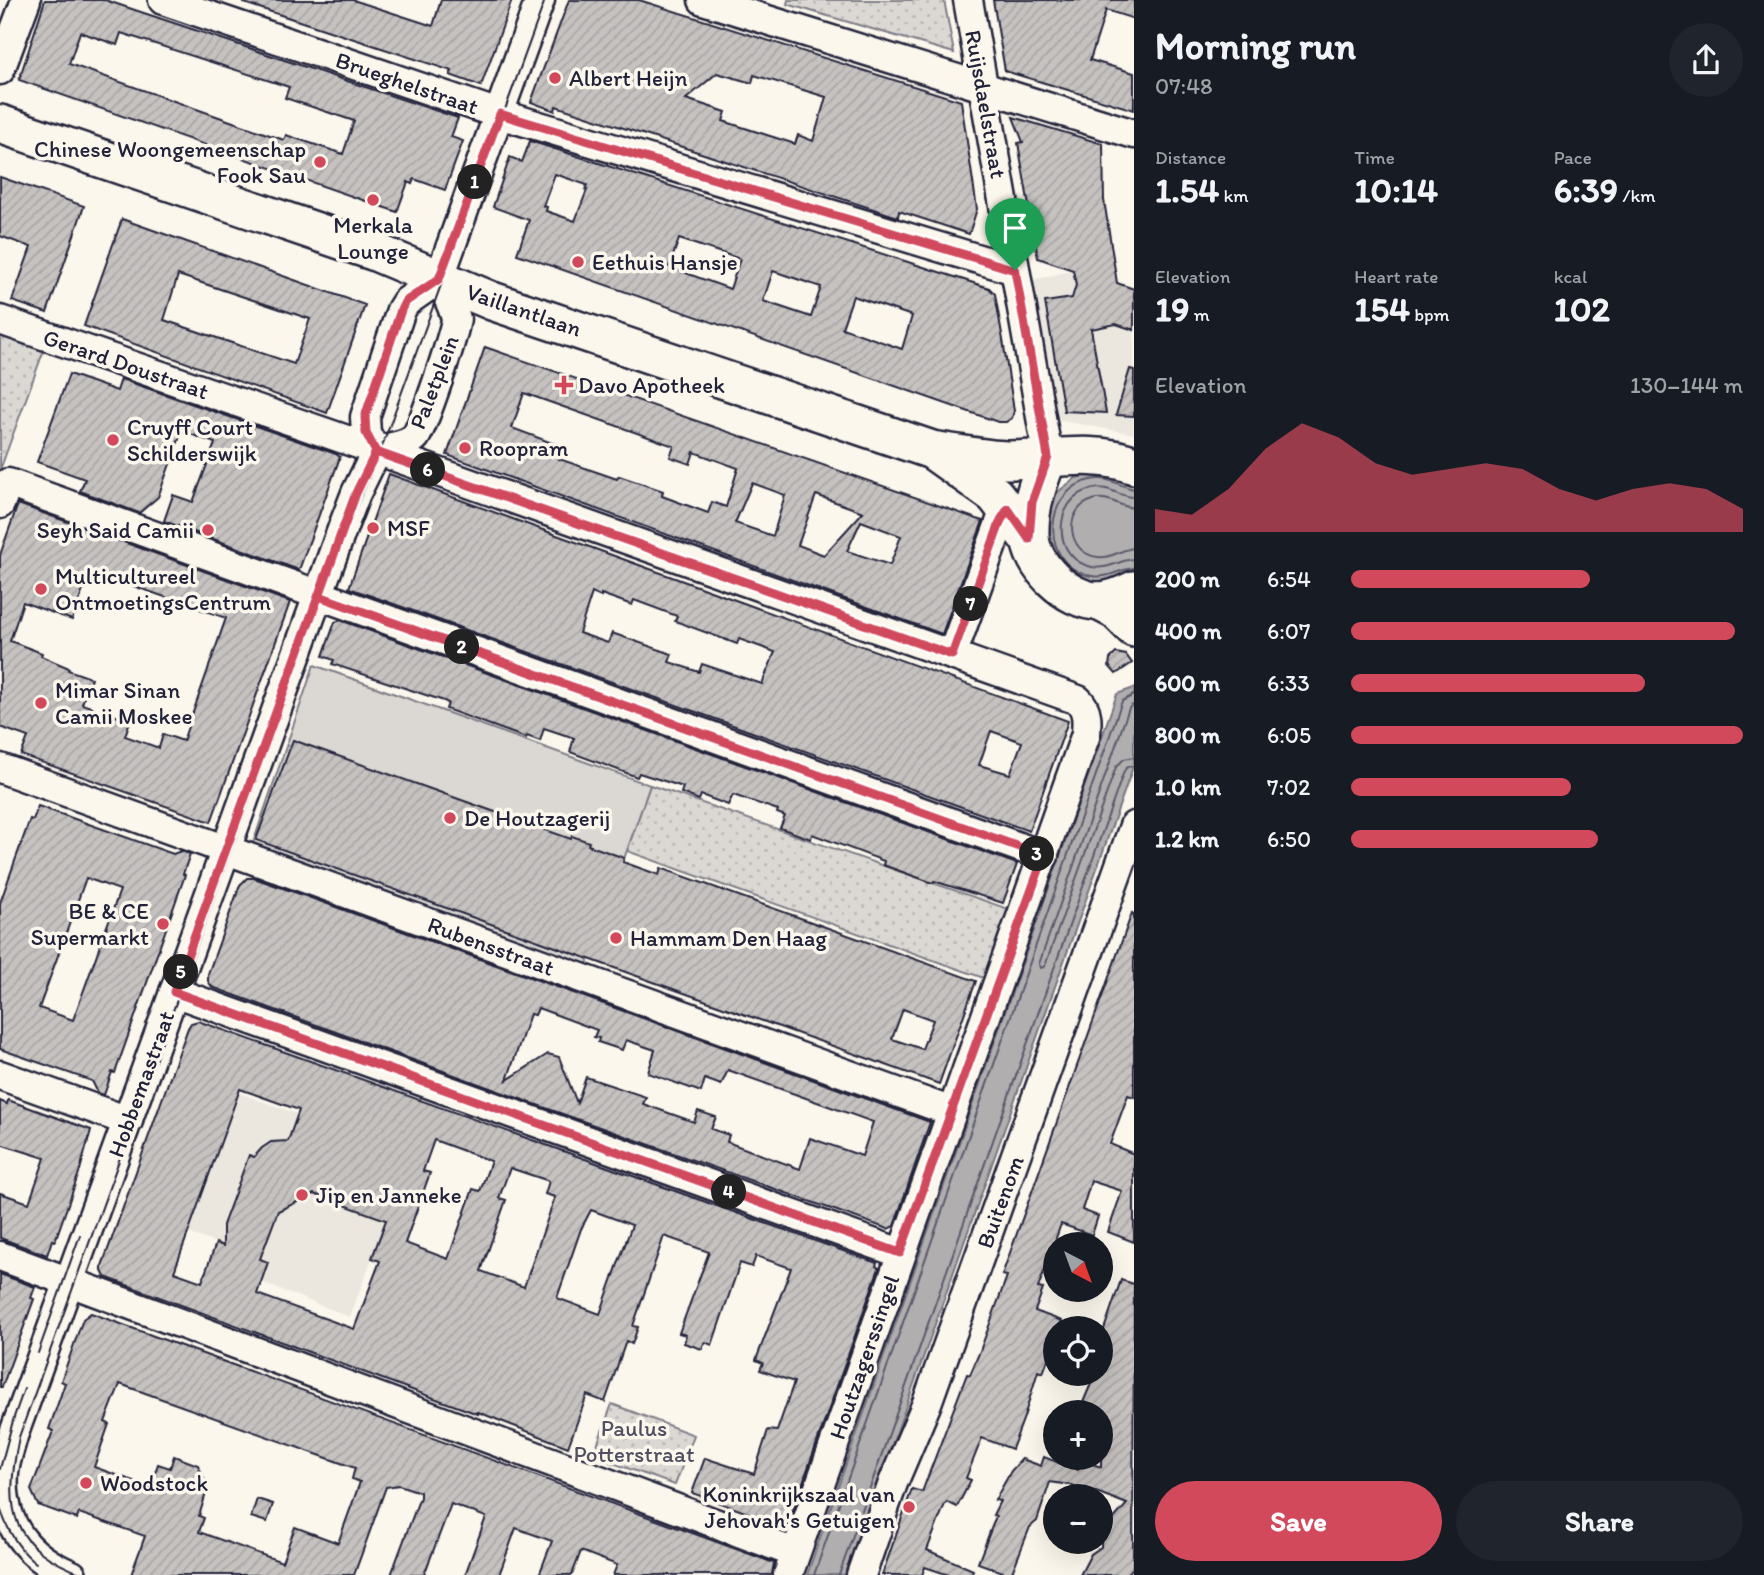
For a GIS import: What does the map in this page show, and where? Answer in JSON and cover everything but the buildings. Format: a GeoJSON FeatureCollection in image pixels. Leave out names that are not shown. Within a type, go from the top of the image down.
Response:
{"type":"FeatureCollection","features":[{"type":"Feature","properties":{"kind":"main road","name":"Vaillantlaan"},"geometry":{"type":"LineString","coordinates":[[0,124],[373,251],[472,294],[932,450],[1006,460],[1048,457],[1111,458],[1134,466]]}},
{"type":"Feature","properties":{"kind":"main road","name":"Vaillantlaan"},"geometry":{"type":"LineString","coordinates":[[932,450],[995,495],[1029,539],[1045,571],[1059,586],[1079,597],[1098,601]]}},
{"type":"Feature","properties":{"kind":"main road"},"geometry":{"type":"LineString","coordinates":[[1029,539],[1032,502],[1048,457]]}},
{"type":"Feature","properties":{"kind":"main road"},"geometry":{"type":"LineString","coordinates":[[1098,601],[1123,596],[1134,590]]}},
{"type":"Feature","properties":{"kind":"main road"},"geometry":{"type":"LineString","coordinates":[[1098,601],[1117,611],[1134,628]]}},
{"type":"Feature","properties":{"kind":"street"},"geometry":{"type":"LineString","coordinates":[[0,70],[26,0]]}},
{"type":"Feature","properties":{"kind":"street","name":"Brueghelstraat"},"geometry":{"type":"LineString","coordinates":[[163,0],[500,114],[1015,270]]}},
{"type":"Feature","properties":{"kind":"street"},"geometry":{"type":"LineString","coordinates":[[376,452],[366,433],[365,417],[401,310],[405,302],[439,279],[540,0]]}},
{"type":"Feature","properties":{"kind":"street"},"geometry":{"type":"LineString","coordinates":[[703,0],[1134,135]]}},
{"type":"Feature","properties":{"kind":"street","name":"Ruijsdaelstraat"},"geometry":{"type":"LineString","coordinates":[[968,0],[1048,457]]}},
{"type":"Feature","properties":{"kind":"street","name":"Paletplein"},"geometry":{"type":"LineString","coordinates":[[376,452],[402,445],[416,436],[450,346],[456,319],[439,279]]}},
{"type":"Feature","properties":{"kind":"street","name":"Gerard Doustraat"},"geometry":{"type":"LineString","coordinates":[[0,320],[952,655],[1078,700],[1082,704]]}},
{"type":"Feature","properties":{"kind":"street","name":"Hobbemastraat"},"geometry":{"type":"LineString","coordinates":[[6,1529],[4,1471],[7,1434],[70,1281],[356,493],[376,452]]}},
{"type":"Feature","properties":{"kind":"street"},"geometry":{"type":"LineString","coordinates":[[4,494],[319,596],[1044,856]]}},
{"type":"Feature","properties":{"kind":"street"},"geometry":{"type":"LineString","coordinates":[[952,655],[1001,520],[1008,509]]}},
{"type":"Feature","properties":{"kind":"street","name":"Houtzagerssingel"},"geometry":{"type":"LineString","coordinates":[[792,1564],[1086,734],[1086,713],[1082,704]]}},
{"type":"Feature","properties":{"kind":"street","name":"Rubensstraat"},"geometry":{"type":"LineString","coordinates":[[0,768],[952,1112]]}},
{"type":"Feature","properties":{"kind":"street","name":"Buitenom"},"geometry":{"type":"LineString","coordinates":[[861,1575],[893,1483],[927,1403],[1134,826]]}},
{"type":"Feature","properties":{"kind":"street"},"geometry":{"type":"LineString","coordinates":[[174,992],[900,1253]]}},
{"type":"Feature","properties":{"kind":"street"},"geometry":{"type":"LineString","coordinates":[[0,1074],[128,1121]]}},
{"type":"Feature","properties":{"kind":"street"},"geometry":{"type":"LineString","coordinates":[[0,1256],[792,1564]]}},
{"type":"Feature","properties":{"kind":"street"},"geometry":{"type":"LineString","coordinates":[[6,1529],[39,1558],[72,1575]]}},
{"type":"Feature","properties":{"kind":"shaded area"},"geometry":{"type":"Polygon","coordinates":[[[1109,262],[1112,282],[1134,289],[1134,434],[1057,420],[1028,281],[1109,262]]]}},
{"type":"Feature","properties":{"kind":"shaded area","name":"Jip en Janneke"},"geometry":{"type":"Polygon","coordinates":[[[239,1093],[416,1157],[381,1235],[350,1317],[261,1282],[268,1262],[188,1233],[239,1093]]]}},
{"type":"Feature","properties":{"kind":"green space"},"geometry":{"type":"Polygon","coordinates":[[[788,0],[944,0],[954,53],[787,4],[788,0]]]}},
{"type":"Feature","properties":{"kind":"green space"},"geometry":{"type":"Polygon","coordinates":[[[0,326],[46,344],[0,470],[0,326]]]}},
{"type":"Feature","properties":{"kind":"green space","name":"De Houtzagerij"},"geometry":{"type":"Polygon","coordinates":[[[314,665],[650,785],[582,978],[250,852],[314,665]]]}},
{"type":"Feature","properties":{"kind":"green space"},"geometry":{"type":"Polygon","coordinates":[[[650,785],[1017,912],[992,981],[627,851],[650,785]]]}},
{"type":"Feature","properties":{"kind":"green space","name":"Paulus Potterstraat"},"geometry":{"type":"Polygon","coordinates":[[[612,1404],[694,1435],[675,1485],[593,1456],[612,1404]]]}},
{"type":"Feature","properties":{"kind":"water"},"geometry":{"type":"Polygon","coordinates":[[[1097,472],[1134,483],[1134,573],[1105,584],[1083,581],[1056,562],[1045,532],[1052,500],[1059,491],[1076,478],[1097,472]]]}},
{"type":"Feature","properties":{"kind":"water"},"geometry":{"type":"Polygon","coordinates":[[[1134,688],[1134,764],[846,1575],[807,1575],[1117,694],[1134,688]]]}},
{"type":"Feature","properties":{"kind":"tram line"},"geometry":{"type":"LineString","coordinates":[[85,1575],[41,1552],[27,1539],[18,1523],[13,1506],[12,1486],[19,1437],[349,524],[380,452],[545,0]]}},
{"type":"Feature","properties":{"kind":"tram line"},"geometry":{"type":"LineString","coordinates":[[38,1353],[80,1235]]}},
{"type":"Feature","properties":{"kind":"tram line"},"geometry":{"type":"LineString","coordinates":[[0,1469],[24,1389]]}},
{"type":"Feature","properties":{"kind":"tram line"},"geometry":{"type":"LineString","coordinates":[[0,1508],[14,1538],[36,1563]]}},
{"type":"Feature","properties":{"kind":"place","name":"Albert Heijn"},"geometry":{"type":"Point","coordinates":[555,78]}},
{"type":"Feature","properties":{"kind":"place","name":"Chinese Woongemeenschap Fook Sau"},"geometry":{"type":"Point","coordinates":[320,162]}},
{"type":"Feature","properties":{"kind":"place","name":"Merkala Lounge"},"geometry":{"type":"Point","coordinates":[373,200]}},
{"type":"Feature","properties":{"kind":"place","name":"Eethuis Hansje"},"geometry":{"type":"Point","coordinates":[578,262]}},
{"type":"Feature","properties":{"kind":"place","name":"Davo Apotheek"},"geometry":{"type":"Point","coordinates":[564,385]}},
{"type":"Feature","properties":{"kind":"place","name":"Cruyff Court Schilderswijk"},"geometry":{"type":"Point","coordinates":[113,440]}},
{"type":"Feature","properties":{"kind":"place","name":"Roopram"},"geometry":{"type":"Point","coordinates":[465,448]}},
{"type":"Feature","properties":{"kind":"place","name":"MSF"},"geometry":{"type":"Point","coordinates":[373,528]}},
{"type":"Feature","properties":{"kind":"place","name":"Seyh Said Camii"},"geometry":{"type":"Point","coordinates":[208,530]}},
{"type":"Feature","properties":{"kind":"place","name":"Multicultureel OntmoetingsCentrum"},"geometry":{"type":"Point","coordinates":[41,589]}},
{"type":"Feature","properties":{"kind":"place","name":"Mimar Sinan Camii Moskee"},"geometry":{"type":"Point","coordinates":[41,703]}},
{"type":"Feature","properties":{"kind":"place","name":"De Houtzagerij"},"geometry":{"type":"Point","coordinates":[450,818]}},
{"type":"Feature","properties":{"kind":"place","name":"BE & CE Supermarkt"},"geometry":{"type":"Point","coordinates":[163,924]}},
{"type":"Feature","properties":{"kind":"place","name":"Hammam Den Haag"},"geometry":{"type":"Point","coordinates":[616,938]}},
{"type":"Feature","properties":{"kind":"place","name":"Jip en Janneke"},"geometry":{"type":"Point","coordinates":[302,1195]}},
{"type":"Feature","properties":{"kind":"place","name":"Woodstock"},"geometry":{"type":"Point","coordinates":[86,1483]}},
{"type":"Feature","properties":{"kind":"place","name":"Koninkrijkszaal van Jehovah's Getuigen"},"geometry":{"type":"Point","coordinates":[909,1507]}},
{"type":"Feature","properties":{"kind":"route"},"geometry":{"type":"LineString","coordinates":[[1015,270],[500,114],[439,279],[405,302],[401,310],[365,417],[366,433],[376,452],[356,493],[319,596],[1044,856],[900,1253],[174,992],[344,524],[356,493],[376,452],[952,655],[1001,520],[1008,509],[1029,539],[1032,502],[1048,457],[1015,270]]}}]}
